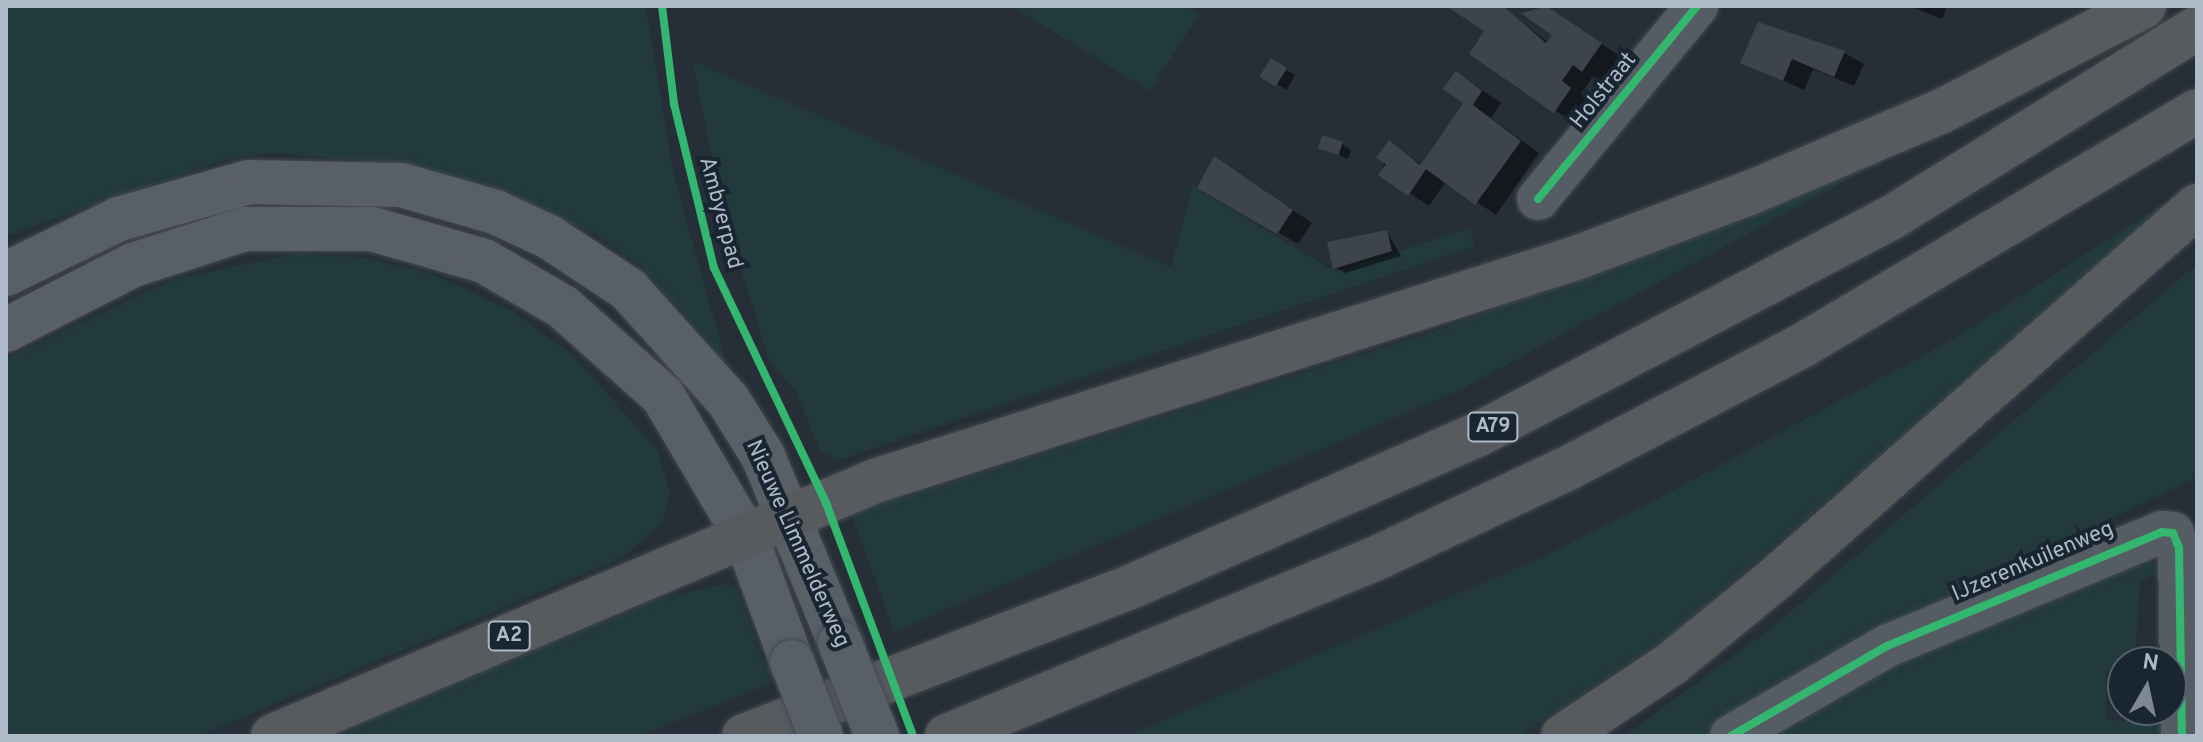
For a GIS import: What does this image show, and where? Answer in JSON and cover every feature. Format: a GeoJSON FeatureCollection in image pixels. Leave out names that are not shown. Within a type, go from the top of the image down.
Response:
{"type":"FeatureCollection","features":[{"type":"Feature","properties":{"kind":"highway"},"geometry":{"type":"LineString","coordinates":[[746,537],[875,481],[1576,258],[1940,112],[2144,6]]}},
{"type":"Feature","properties":{"kind":"highway","name":"A79"},"geometry":{"type":"LineString","coordinates":[[744,736],[1128,588],[1493,427],[1889,219],[2197,28]]}},
{"type":"Feature","properties":{"kind":"highway"},"geometry":{"type":"LineString","coordinates":[[947,736],[1381,556],[1568,468],[1803,345],[2197,111]]}},
{"type":"Feature","properties":{"kind":"highway"},"geometry":{"type":"LineString","coordinates":[[1563,736],[1671,664],[1776,578],[2197,206]]}},
{"type":"Feature","properties":{"kind":"highway","name":"A2"},"geometry":{"type":"LineString","coordinates":[[273,736],[746,537]]}},
{"type":"Feature","properties":{"kind":"main road","name":"Nieuwe Limmelderweg"},"geometry":{"type":"LineString","coordinates":[[6,274],[119,219],[249,182],[343,179],[456,199],[549,237],[656,315],[728,400],[789,518],[877,736]]}},
{"type":"Feature","properties":{"kind":"main road","name":"Nieuwe Limmelderweg"},"geometry":{"type":"LineString","coordinates":[[6,330],[133,265],[210,236],[311,225],[402,234],[510,275],[621,354],[663,396],[746,537],[821,736]]}},
{"type":"Feature","properties":{"kind":"street","name":"Holstraat"},"geometry":{"type":"LineString","coordinates":[[1538,199],[1697,6]]}},
{"type":"Feature","properties":{"kind":"street","name":"IJzerenkuilenweg"},"geometry":{"type":"LineString","coordinates":[[1731,736],[1887,646],[2162,532],[2173,533],[2179,548],[2184,646]]}},
{"type":"Feature","properties":{"kind":"green space"},"geometry":{"type":"Polygon","coordinates":[[[6,6],[646,6],[673,172],[726,362],[641,266],[594,233],[467,182],[392,163],[272,153],[225,160],[6,236],[6,6]]]}},
{"type":"Feature","properties":{"kind":"green space"},"geometry":{"type":"Polygon","coordinates":[[[1011,6],[1185,6],[1199,15],[1150,91],[1011,6]]]}},
{"type":"Feature","properties":{"kind":"green space"},"geometry":{"type":"Polygon","coordinates":[[[692,61],[1171,267],[1192,186],[1336,272],[1469,228],[1475,246],[838,460],[820,451],[795,390],[770,363],[724,215],[692,61]]]}},
{"type":"Feature","properties":{"kind":"green space"},"geometry":{"type":"Polygon","coordinates":[[[1919,141],[1462,389],[894,632],[851,513],[1434,332],[1919,141]]]}},
{"type":"Feature","properties":{"kind":"green space"},"geometry":{"type":"Polygon","coordinates":[[[2197,182],[1676,631],[1520,736],[1127,736],[1543,557],[1674,490],[1957,337],[2197,182]]]}},
{"type":"Feature","properties":{"kind":"green space"},"geometry":{"type":"Polygon","coordinates":[[[294,254],[361,257],[430,273],[511,310],[572,354],[658,451],[670,494],[662,523],[622,558],[199,736],[6,736],[6,358],[171,280],[294,254]]]}},
{"type":"Feature","properties":{"kind":"green space"},"geometry":{"type":"Polygon","coordinates":[[[2197,264],[2197,500],[2195,478],[1817,662],[1705,736],[1624,736],[1768,631],[2197,264]]]}},
{"type":"Feature","properties":{"kind":"green space"},"geometry":{"type":"Polygon","coordinates":[[[2151,560],[2157,573],[2140,581],[2136,646],[2107,646],[2106,719],[2107,726],[2171,726],[2171,736],[1761,736],[1831,690],[2092,575],[2151,560]]]}},
{"type":"Feature","properties":{"kind":"green space"},"geometry":{"type":"Polygon","coordinates":[[[722,584],[736,588],[772,683],[639,736],[328,736],[658,599],[722,584]]]}},
{"type":"Feature","properties":{"kind":"building"},"geometry":{"type":"Polygon","coordinates":[[[1446,6],[1503,6],[1546,43],[1552,35],[1521,13],[1546,6],[1602,43],[1582,72],[1573,65],[1562,81],[1571,88],[1554,113],[1469,54],[1484,31],[1446,6]]]}},
{"type":"Feature","properties":{"kind":"building"},"geometry":{"type":"Polygon","coordinates":[[[1758,22],[1845,51],[1834,77],[1792,59],[1783,81],[1740,63],[1758,22]]]}},
{"type":"Feature","properties":{"kind":"building"},"geometry":{"type":"Polygon","coordinates":[[[1271,58],[1287,68],[1275,87],[1259,77],[1271,58]]]}},
{"type":"Feature","properties":{"kind":"building"},"geometry":{"type":"Polygon","coordinates":[[[1456,71],[1482,91],[1473,105],[1521,141],[1475,205],[1426,169],[1408,196],[1378,175],[1386,164],[1376,158],[1389,140],[1420,165],[1429,153],[1463,103],[1443,89],[1456,71]]]}},
{"type":"Feature","properties":{"kind":"building"},"geometry":{"type":"Polygon","coordinates":[[[1322,135],[1343,142],[1339,155],[1318,148],[1322,135]]]}},
{"type":"Feature","properties":{"kind":"building"},"geometry":{"type":"Polygon","coordinates":[[[1214,156],[1293,210],[1277,234],[1197,188],[1214,156]]]}},
{"type":"Feature","properties":{"kind":"building"},"geometry":{"type":"Polygon","coordinates":[[[1387,230],[1392,251],[1333,269],[1327,242],[1387,230]]]}},
{"type":"Feature","properties":{"kind":"cycle path","name":"Ambyerpad"},"geometry":{"type":"LineString","coordinates":[[662,6],[674,104],[714,268],[826,503],[913,736]]}},
{"type":"Feature","properties":{"kind":"cycle path"},"geometry":{"type":"LineString","coordinates":[[1538,199],[1697,6]]}},
{"type":"Feature","properties":{"kind":"cycle path"},"geometry":{"type":"LineString","coordinates":[[1731,736],[1887,646],[2162,532],[2173,533],[2179,548],[2182,736]]}}]}
